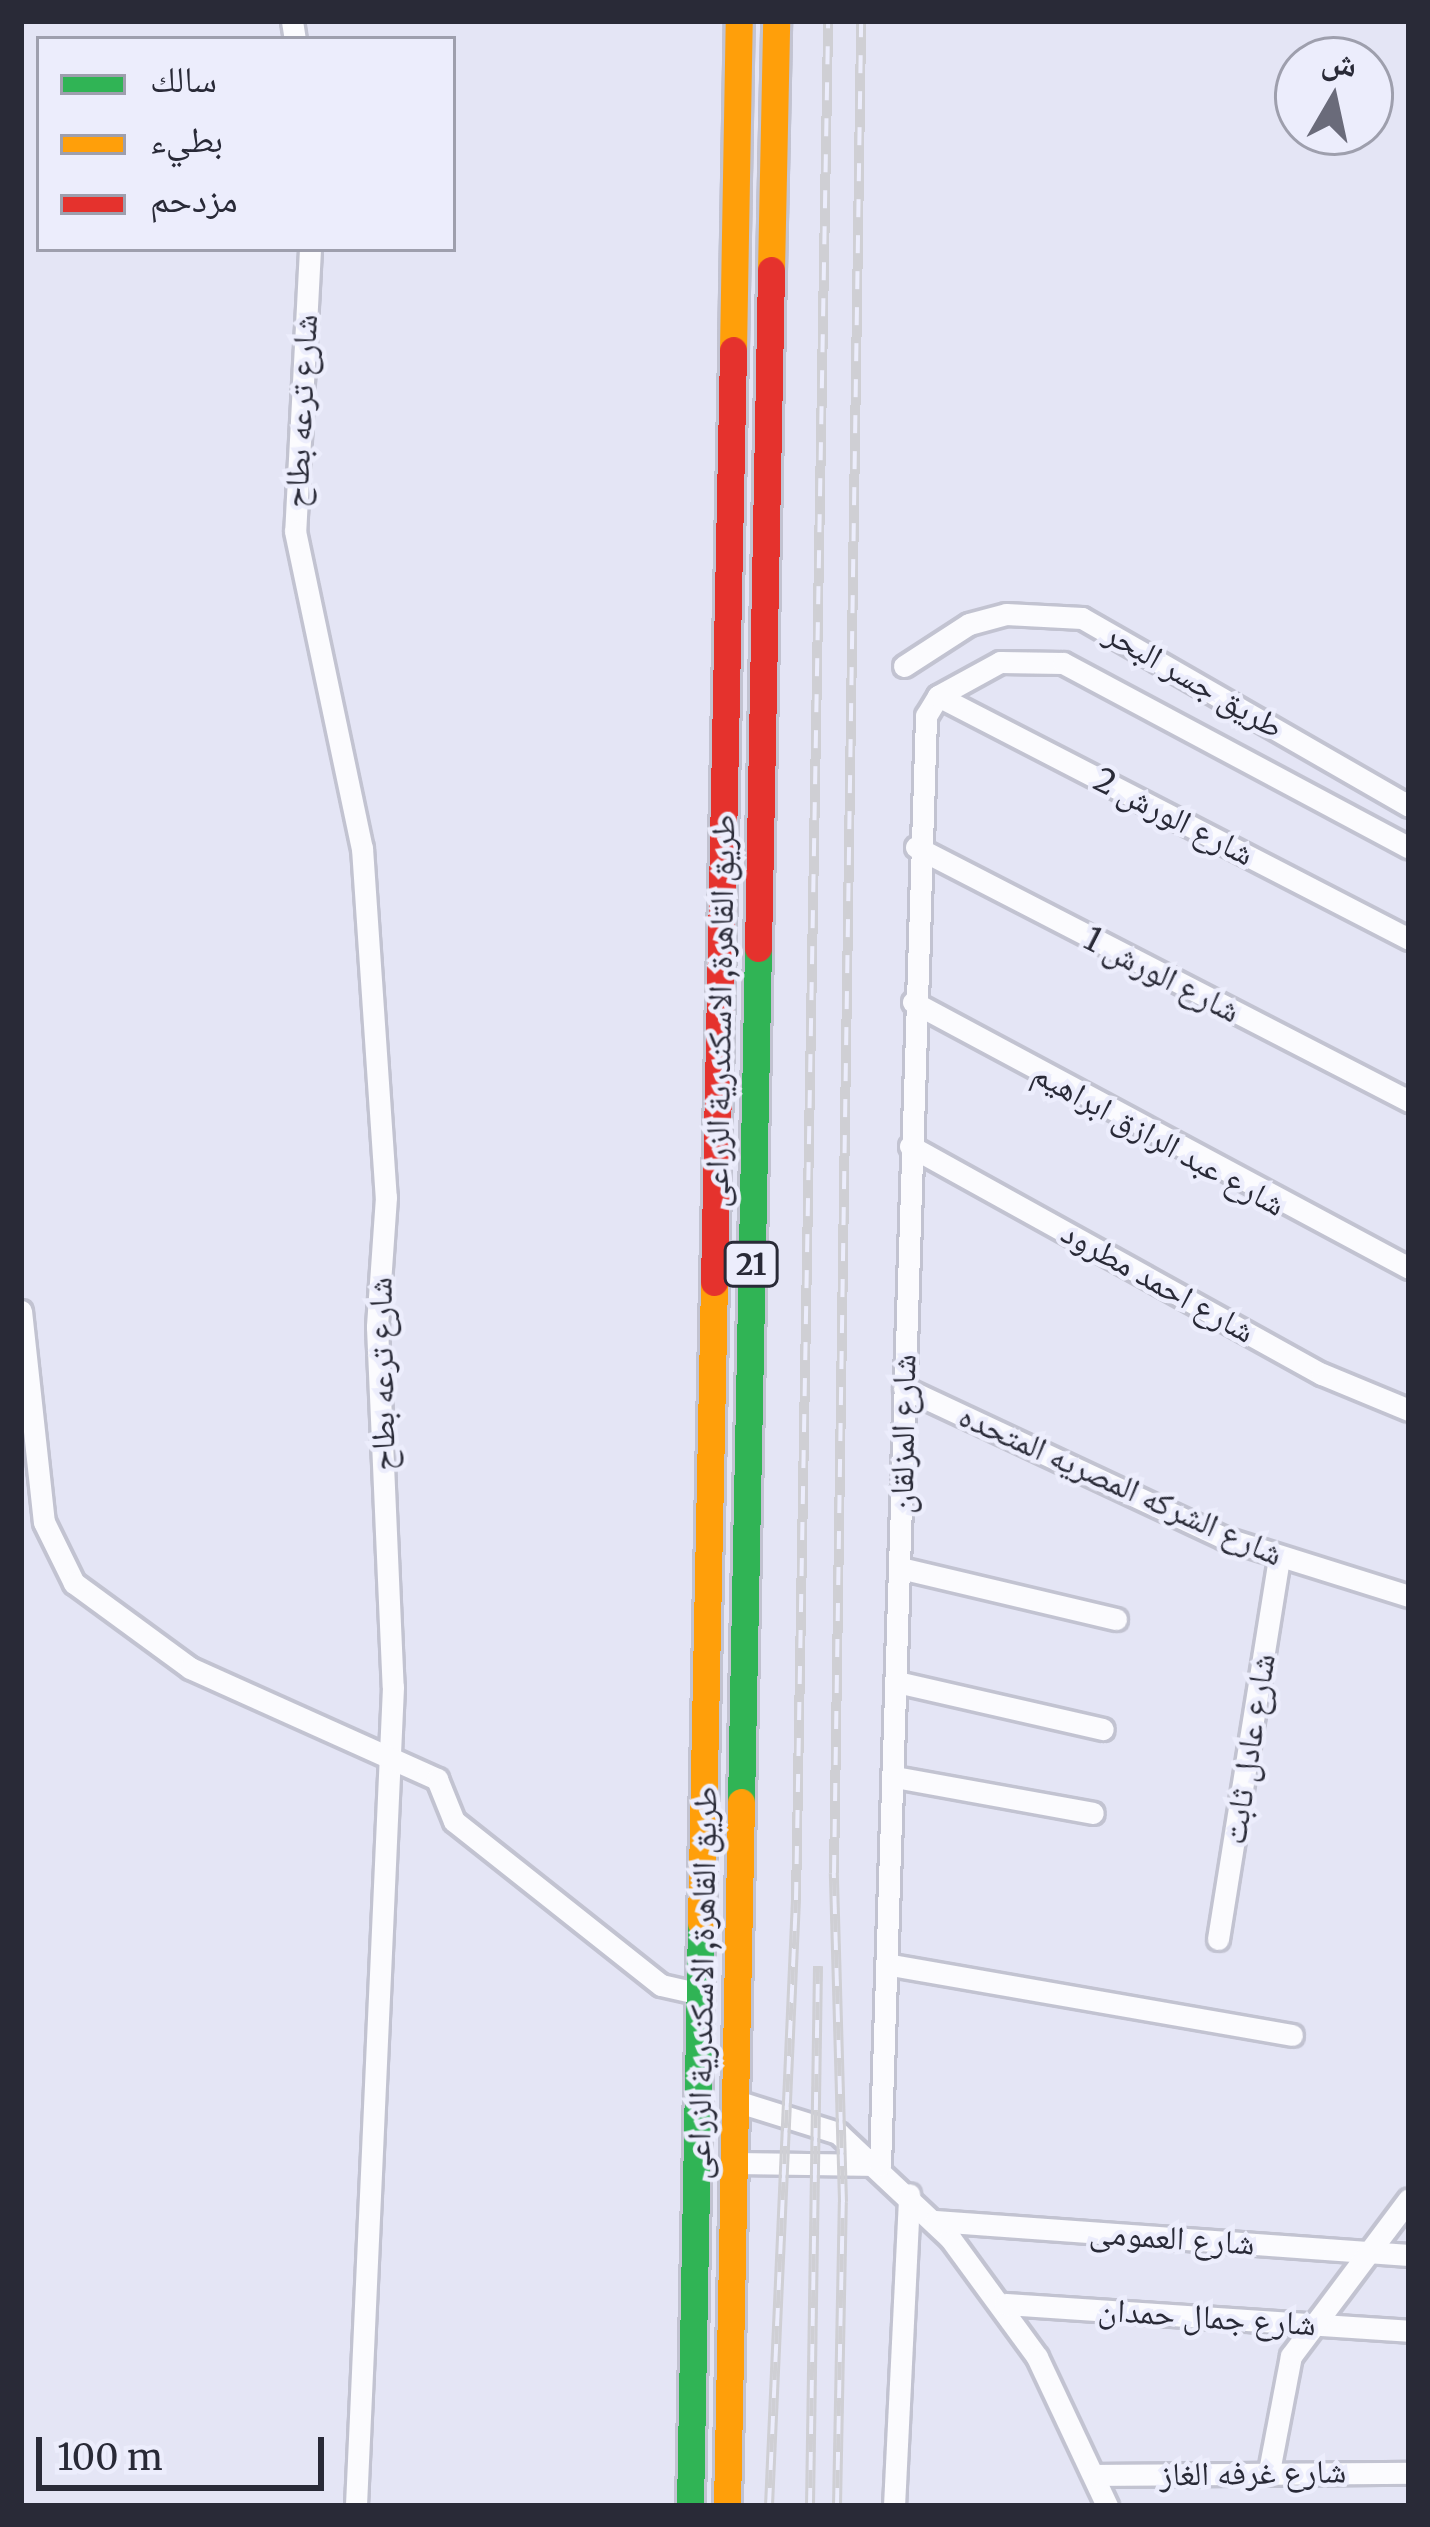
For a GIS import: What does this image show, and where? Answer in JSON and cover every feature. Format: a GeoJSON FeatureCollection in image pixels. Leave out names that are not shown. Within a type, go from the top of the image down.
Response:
{"type":"FeatureCollection","features":[{"type":"Feature","properties":{"kind":"highway","name":"طريق القاهرة, الاسكندرية الزراعى"},"geometry":{"type":"LineString","coordinates":[[690,2506],[740,21]]}},
{"type":"Feature","properties":{"kind":"highway","name":"طريق القاهرة, الاسكندرية الزراعى"},"geometry":{"type":"LineString","coordinates":[[728,2506],[776,21]]}},
{"type":"Feature","properties":{"kind":"street","name":"شارع ترعه بطاح"},"geometry":{"type":"LineString","coordinates":[[310,252],[295,531],[350,767],[379,1034],[387,1762],[356,2506]]}},
{"type":"Feature","properties":{"kind":"street","name":"طريق جسر البحر"},"geometry":{"type":"LineString","coordinates":[[904,666],[969,623],[1006,614],[1082,618],[1409,806]]}},
{"type":"Feature","properties":{"kind":"street","name":"طريق جسر البحر"},"geometry":{"type":"LineString","coordinates":[[934,700],[1000,662],[1063,663],[1409,848]]}},
{"type":"Feature","properties":{"kind":"street","name":"شارع المزلقان"},"geometry":{"type":"LineString","coordinates":[[880,2165],[891,1965],[916,847],[934,700]]}},
{"type":"Feature","properties":{"kind":"street","name":"شارع الورش 2"},"geometry":{"type":"LineString","coordinates":[[934,700],[1409,939]]}},
{"type":"Feature","properties":{"kind":"street","name":"شارع الورش 1"},"geometry":{"type":"LineString","coordinates":[[916,847],[1409,1101]]}},
{"type":"Feature","properties":{"kind":"street","name":"شارع عبد الرازق ابراهيم"},"geometry":{"type":"LineString","coordinates":[[913,1002],[1409,1268]]}},
{"type":"Feature","properties":{"kind":"street","name":"شارع احمد مطرود"},"geometry":{"type":"LineString","coordinates":[[910,1146],[1322,1373],[1409,1410]]}},
{"type":"Feature","properties":{"kind":"street"},"geometry":{"type":"LineString","coordinates":[[21,1311],[44,1522],[60,1568],[190,1668],[387,1762],[437,1779],[454,1821],[661,1985],[701,1994]]}},
{"type":"Feature","properties":{"kind":"street","name":"شارع الشركه المصريه المتحده"},"geometry":{"type":"LineString","coordinates":[[904,1388],[1279,1559],[1409,1595]]}},
{"type":"Feature","properties":{"kind":"street","name":"شارع عادل ثابت"},"geometry":{"type":"LineString","coordinates":[[1218,1939],[1279,1559]]}},
{"type":"Feature","properties":{"kind":"street"},"geometry":{"type":"LineString","coordinates":[[900,1568],[1116,1618]]}},
{"type":"Feature","properties":{"kind":"street"},"geometry":{"type":"LineString","coordinates":[[897,1682],[1103,1729]]}},
{"type":"Feature","properties":{"kind":"street"},"geometry":{"type":"LineString","coordinates":[[895,1778],[1093,1813]]}},
{"type":"Feature","properties":{"kind":"street"},"geometry":{"type":"LineString","coordinates":[[891,1965],[1292,2035]]}},
{"type":"Feature","properties":{"kind":"street"},"geometry":{"type":"LineString","coordinates":[[739,2102],[815,2121],[880,2165],[934,2221],[1006,2304],[1097,2475],[1107,2506]]}},
{"type":"Feature","properties":{"kind":"street"},"geometry":{"type":"LineString","coordinates":[[735,2163],[880,2165]]}},
{"type":"Feature","properties":{"kind":"street"},"geometry":{"type":"LineString","coordinates":[[894,2506],[909,2194]]}},
{"type":"Feature","properties":{"kind":"street"},"geometry":{"type":"LineString","coordinates":[[1269,2471],[1279,2384],[1311,2324],[1409,2199]]}},
{"type":"Feature","properties":{"kind":"street","name":"شارع العمومى"},"geometry":{"type":"LineString","coordinates":[[934,2221],[1409,2255]]}},
{"type":"Feature","properties":{"kind":"street","name":"شارع جمال حمدان"},"geometry":{"type":"LineString","coordinates":[[1006,2304],[1409,2331]]}},
{"type":"Feature","properties":{"kind":"street","name":"شارع غرفه الغاز"},"geometry":{"type":"LineString","coordinates":[[1097,2475],[1409,2473]]}},
{"type":"Feature","properties":{"kind":"railway"},"geometry":{"type":"LineString","coordinates":[[769,2506],[796,1900],[828,21]]}},
{"type":"Feature","properties":{"kind":"railway"},"geometry":{"type":"LineString","coordinates":[[837,2506],[843,2202],[834,1873],[861,21]]}},
{"type":"Feature","properties":{"kind":"railway"},"geometry":{"type":"LineString","coordinates":[[810,2506],[818,1966]]}},
{"type":"Feature","properties":{"kind":"traffic: fast"},"geometry":{"type":"LineString","coordinates":[[741,1802],[758,948]]}},
{"type":"Feature","properties":{"kind":"traffic: fast"},"geometry":{"type":"LineString","coordinates":[[690,2506],[701,1923]]}},
{"type":"Feature","properties":{"kind":"traffic: slow"},"geometry":{"type":"LineString","coordinates":[[733,350],[739,21]]}},
{"type":"Feature","properties":{"kind":"traffic: slow"},"geometry":{"type":"LineString","coordinates":[[771,270],[776,21]]}},
{"type":"Feature","properties":{"kind":"traffic: slow"},"geometry":{"type":"LineString","coordinates":[[701,1923],[714,1282]]}},
{"type":"Feature","properties":{"kind":"traffic: slow"},"geometry":{"type":"LineString","coordinates":[[727,2506],[741,1802]]}},
{"type":"Feature","properties":{"kind":"traffic: jam"},"geometry":{"type":"LineString","coordinates":[[758,948],[771,270]]}},
{"type":"Feature","properties":{"kind":"traffic: jam"},"geometry":{"type":"LineString","coordinates":[[714,1282],[733,350]]}}]}
